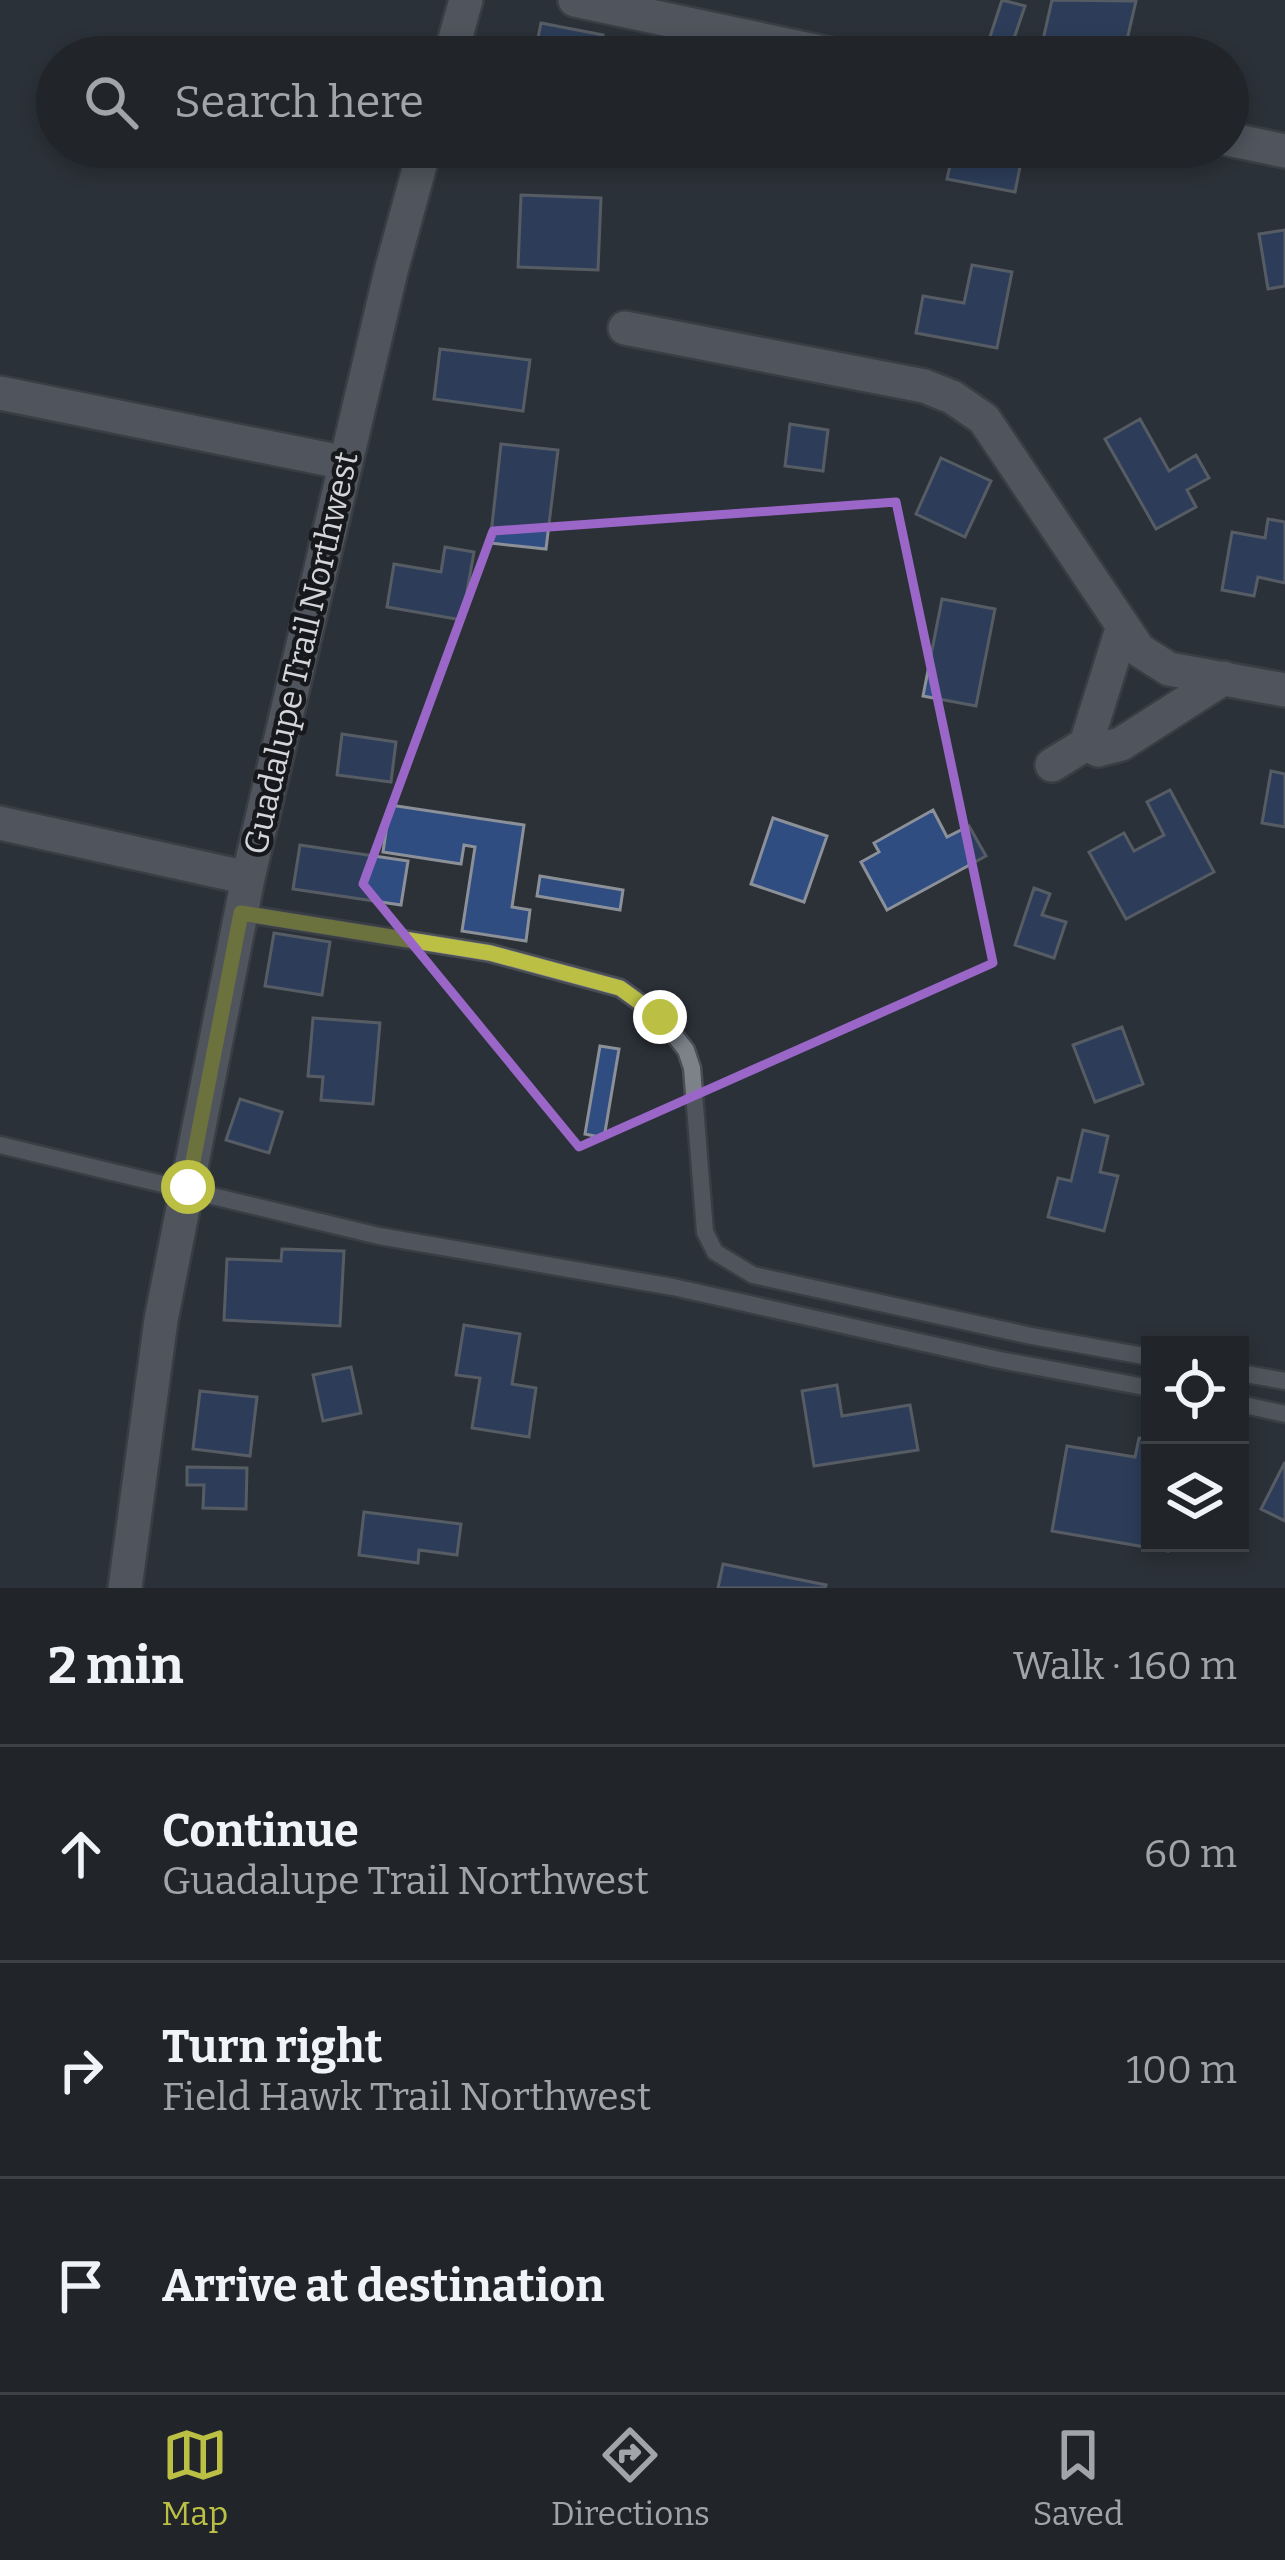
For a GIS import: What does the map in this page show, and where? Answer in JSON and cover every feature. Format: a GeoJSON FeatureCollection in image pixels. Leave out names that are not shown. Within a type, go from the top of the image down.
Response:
{"type":"FeatureCollection","features":[{"type":"Feature","properties":{"kind":"street"},"geometry":{"type":"LineString","coordinates":[[456,36],[466,0]]}},
{"type":"Feature","properties":{"kind":"street"},"geometry":{"type":"LineString","coordinates":[[574,0],[744,36]]}},
{"type":"Feature","properties":{"kind":"street"},"geometry":{"type":"LineString","coordinates":[[1249,143],[1285,151]]}},
{"type":"Feature","properties":{"kind":"street","name":"Guadalupe Trail Northwest"},"geometry":{"type":"LineString","coordinates":[[124,1588],[161,1319],[248,878],[419,168]]}},
{"type":"Feature","properties":{"kind":"street"},"geometry":{"type":"LineString","coordinates":[[625,328],[924,386],[952,397],[984,419],[1011,455],[1139,650],[1169,669],[1285,690]]}},
{"type":"Feature","properties":{"kind":"street"},"geometry":{"type":"LineString","coordinates":[[0,393],[346,464]]}},
{"type":"Feature","properties":{"kind":"street"},"geometry":{"type":"LineString","coordinates":[[1052,764],[1086,744],[1123,629]]}},
{"type":"Feature","properties":{"kind":"street"},"geometry":{"type":"LineString","coordinates":[[1086,744],[1098,750],[1120,744],[1224,678]]}},
{"type":"Feature","properties":{"kind":"street"},"geometry":{"type":"LineString","coordinates":[[0,823],[248,878]]}},
{"type":"Feature","properties":{"kind":"lane"},"geometry":{"type":"LineString","coordinates":[[241,913],[490,953],[620,988],[644,1003],[686,1050],[692,1068],[705,1232],[716,1252],[753,1275],[1141,1355]]}},
{"type":"Feature","properties":{"kind":"lane"},"geometry":{"type":"LineString","coordinates":[[0,1145],[379,1236],[673,1287],[1141,1386]]}},
{"type":"Feature","properties":{"kind":"lane"},"geometry":{"type":"LineString","coordinates":[[1249,1375],[1285,1381]]}},
{"type":"Feature","properties":{"kind":"lane"},"geometry":{"type":"LineString","coordinates":[[1249,1406],[1285,1414]]}},
{"type":"Feature","properties":{"kind":"highlighted area"},"geometry":{"type":"Polygon","coordinates":[[[896,502],[993,963],[579,1147],[363,884],[493,531],[896,502]]]}},
{"type":"Feature","properties":{"kind":"building"},"geometry":{"type":"Polygon","coordinates":[[[1002,0],[1025,6],[1015,36],[990,36],[1002,0]]]}},
{"type":"Feature","properties":{"kind":"building"},"geometry":{"type":"Polygon","coordinates":[[[1052,0],[1136,1],[1128,36],[1044,36],[1052,0]]]}},
{"type":"Feature","properties":{"kind":"building"},"geometry":{"type":"Polygon","coordinates":[[[541,23],[603,35],[603,36],[538,36],[541,23]]]}},
{"type":"Feature","properties":{"kind":"building"},"geometry":{"type":"Polygon","coordinates":[[[949,168],[1020,168],[1015,192],[947,179],[949,168]]]}},
{"type":"Feature","properties":{"kind":"building"},"geometry":{"type":"Polygon","coordinates":[[[521,195],[601,198],[598,270],[518,267],[521,195]]]}},
{"type":"Feature","properties":{"kind":"building"},"geometry":{"type":"Polygon","coordinates":[[[1285,230],[1285,286],[1268,289],[1259,234],[1285,230]]]}},
{"type":"Feature","properties":{"kind":"building"},"geometry":{"type":"Polygon","coordinates":[[[972,265],[1012,272],[997,348],[916,333],[923,296],[964,303],[972,265]]]}},
{"type":"Feature","properties":{"kind":"building"},"geometry":{"type":"Polygon","coordinates":[[[440,349],[530,360],[523,411],[434,399],[440,349]]]}},
{"type":"Feature","properties":{"kind":"building"},"geometry":{"type":"Polygon","coordinates":[[[1140,419],[1169,471],[1196,455],[1209,478],[1187,490],[1196,507],[1156,529],[1105,439],[1140,419]]]}},
{"type":"Feature","properties":{"kind":"building"},"geometry":{"type":"Polygon","coordinates":[[[790,424],[828,430],[823,471],[785,466],[790,424]]]}},
{"type":"Feature","properties":{"kind":"building"},"geometry":{"type":"Polygon","coordinates":[[[501,444],[558,450],[546,549],[490,543],[501,444]]]}},
{"type":"Feature","properties":{"kind":"building"},"geometry":{"type":"Polygon","coordinates":[[[941,458],[991,481],[965,537],[916,514],[941,458]]]}},
{"type":"Feature","properties":{"kind":"building"},"geometry":{"type":"Polygon","coordinates":[[[1268,519],[1285,522],[1285,583],[1258,577],[1254,596],[1222,590],[1232,532],[1265,538],[1268,519]]]}},
{"type":"Feature","properties":{"kind":"building"},"geometry":{"type":"Polygon","coordinates":[[[445,547],[474,552],[462,620],[387,607],[394,564],[441,572],[445,547]]]}},
{"type":"Feature","properties":{"kind":"building"},"geometry":{"type":"Polygon","coordinates":[[[942,599],[995,609],[976,706],[923,696],[942,599]]]}},
{"type":"Feature","properties":{"kind":"building"},"geometry":{"type":"Polygon","coordinates":[[[342,734],[396,742],[391,782],[337,775],[342,734]]]}},
{"type":"Feature","properties":{"kind":"building"},"geometry":{"type":"Polygon","coordinates":[[[1271,771],[1285,774],[1285,827],[1262,823],[1271,771]]]}},
{"type":"Feature","properties":{"kind":"building"},"geometry":{"type":"Polygon","coordinates":[[[1170,790],[1214,872],[1126,919],[1089,852],[1124,833],[1134,851],[1164,835],[1147,802],[1170,790]]]}},
{"type":"Feature","properties":{"kind":"building"},"geometry":{"type":"Polygon","coordinates":[[[390,805],[524,825],[512,907],[530,910],[526,941],[462,931],[475,847],[464,845],[461,864],[383,852],[390,805]]]}},
{"type":"Feature","properties":{"kind":"building"},"geometry":{"type":"Polygon","coordinates":[[[933,810],[947,837],[969,826],[986,856],[887,910],[861,862],[879,852],[874,843],[933,810]]]}},
{"type":"Feature","properties":{"kind":"building"},"geometry":{"type":"Polygon","coordinates":[[[773,818],[827,836],[804,902],[751,884],[773,818]]]}},
{"type":"Feature","properties":{"kind":"building"},"geometry":{"type":"Polygon","coordinates":[[[300,845],[408,861],[401,905],[293,889],[300,845]]]}},
{"type":"Feature","properties":{"kind":"building"},"geometry":{"type":"Polygon","coordinates":[[[540,876],[623,890],[620,910],[537,896],[540,876]]]}},
{"type":"Feature","properties":{"kind":"building"},"geometry":{"type":"Polygon","coordinates":[[[1034,888],[1050,894],[1042,915],[1066,922],[1054,958],[1015,945],[1034,888]]]}},
{"type":"Feature","properties":{"kind":"building"},"geometry":{"type":"Polygon","coordinates":[[[274,933],[330,942],[322,995],[265,986],[274,933]]]}},
{"type":"Feature","properties":{"kind":"building"},"geometry":{"type":"Polygon","coordinates":[[[313,1018],[380,1023],[373,1104],[321,1100],[323,1077],[308,1076],[313,1018]]]}},
{"type":"Feature","properties":{"kind":"building"},"geometry":{"type":"Polygon","coordinates":[[[1122,1027],[1143,1084],[1095,1102],[1073,1045],[1122,1027]]]}},
{"type":"Feature","properties":{"kind":"building"},"geometry":{"type":"Polygon","coordinates":[[[600,1046],[619,1049],[604,1138],[585,1134],[600,1046]]]}},
{"type":"Feature","properties":{"kind":"building"},"geometry":{"type":"Polygon","coordinates":[[[240,1099],[282,1112],[269,1153],[226,1140],[240,1099]]]}},
{"type":"Feature","properties":{"kind":"building"},"geometry":{"type":"Polygon","coordinates":[[[1083,1130],[1108,1136],[1100,1172],[1118,1176],[1104,1231],[1048,1217],[1058,1178],[1071,1181],[1083,1130]]]}},
{"type":"Feature","properties":{"kind":"building"},"geometry":{"type":"Polygon","coordinates":[[[282,1249],[344,1251],[340,1326],[224,1320],[227,1259],[281,1261],[282,1249]]]}},
{"type":"Feature","properties":{"kind":"building"},"geometry":{"type":"Polygon","coordinates":[[[464,1325],[520,1334],[512,1384],[536,1388],[529,1437],[472,1428],[480,1378],[456,1375],[464,1325]]]}},
{"type":"Feature","properties":{"kind":"building"},"geometry":{"type":"Polygon","coordinates":[[[351,1367],[361,1413],[323,1421],[313,1375],[351,1367]]]}},
{"type":"Feature","properties":{"kind":"building"},"geometry":{"type":"Polygon","coordinates":[[[837,1385],[842,1416],[910,1405],[918,1450],[814,1466],[802,1391],[837,1385]]]}},
{"type":"Feature","properties":{"kind":"building"},"geometry":{"type":"Polygon","coordinates":[[[200,1391],[257,1397],[250,1456],[193,1449],[200,1391]]]}},
{"type":"Feature","properties":{"kind":"building"},"geometry":{"type":"Polygon","coordinates":[[[1141,1438],[1141,1546],[1052,1531],[1067,1446],[1135,1457],[1141,1438]]]}},
{"type":"Feature","properties":{"kind":"building"},"geometry":{"type":"Polygon","coordinates":[[[1285,1462],[1285,1521],[1261,1509],[1285,1462]]]}},
{"type":"Feature","properties":{"kind":"building"},"geometry":{"type":"Polygon","coordinates":[[[187,1467],[247,1468],[246,1509],[203,1508],[204,1485],[187,1485],[187,1467]]]}},
{"type":"Feature","properties":{"kind":"building"},"geometry":{"type":"Polygon","coordinates":[[[364,1512],[461,1524],[457,1555],[419,1550],[418,1563],[359,1555],[364,1512]]]}},
{"type":"Feature","properties":{"kind":"building"},"geometry":{"type":"Polygon","coordinates":[[[723,1564],[826,1585],[718,1588],[723,1564]]]}},
{"type":"Feature","properties":{"kind":"route"},"geometry":{"type":"LineString","coordinates":[[188,1187],[241,913],[490,953],[620,988],[660,1017]]}}]}
